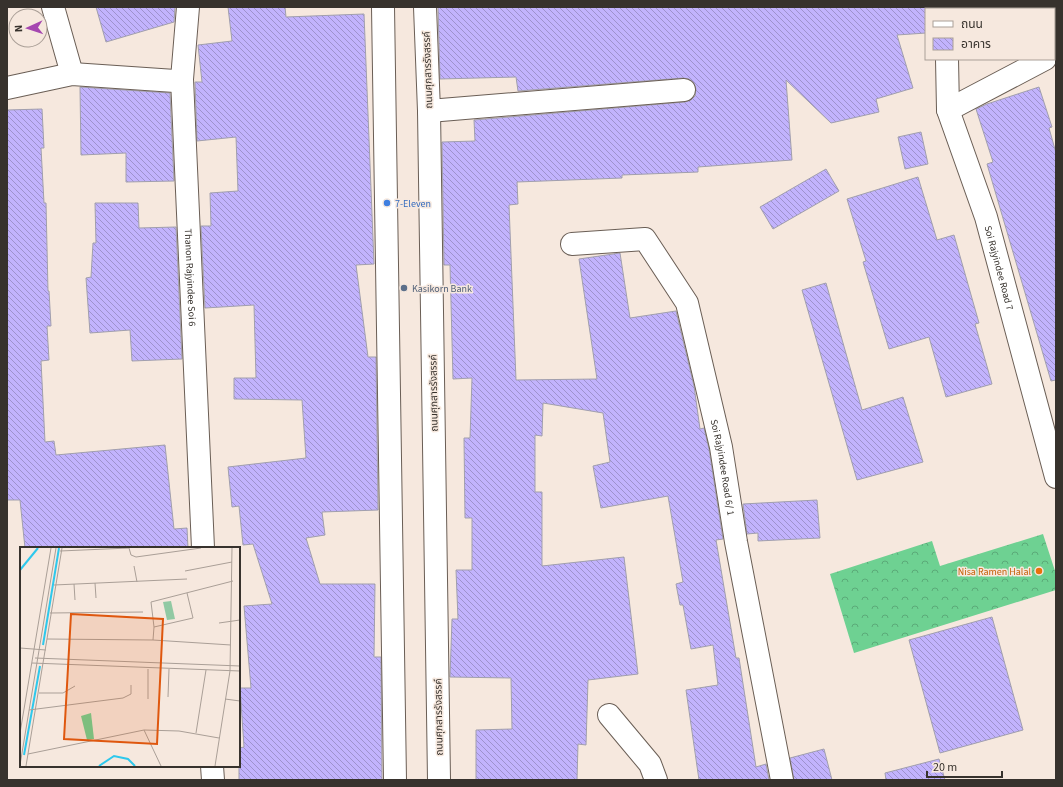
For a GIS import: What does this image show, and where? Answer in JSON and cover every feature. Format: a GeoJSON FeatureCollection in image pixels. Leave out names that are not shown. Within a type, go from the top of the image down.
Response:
{"type":"FeatureCollection","features":[{"type":"Feature","properties":{"kind":"street"},"geometry":{"type":"LineString","coordinates":[[53,7],[72,74]]}},
{"type":"Feature","properties":{"kind":"street","name":"Thanon Rajyindee Soi 6"},"geometry":{"type":"LineString","coordinates":[[188,7],[182,80],[202,547]]}},
{"type":"Feature","properties":{"kind":"street"},"geometry":{"type":"LineString","coordinates":[[383,7],[395,780]]}},
{"type":"Feature","properties":{"kind":"street","name":"ถนนศุภสารรังสรรค์"},"geometry":{"type":"LineString","coordinates":[[425,7],[429,111],[439,780]]}},
{"type":"Feature","properties":{"kind":"street","name":"Soi Rajyindee Road 7"},"geometry":{"type":"LineString","coordinates":[[947,60],[948,110],[986,216],[1056,477]]}},
{"type":"Feature","properties":{"kind":"street"},"geometry":{"type":"LineString","coordinates":[[948,110],[1043,60]]}},
{"type":"Feature","properties":{"kind":"street"},"geometry":{"type":"LineString","coordinates":[[7,88],[72,74],[175,81],[182,80]]}},
{"type":"Feature","properties":{"kind":"street"},"geometry":{"type":"LineString","coordinates":[[429,111],[684,90]]}},
{"type":"Feature","properties":{"kind":"street","name":"Soi Rajyindee Road 6/ 1"},"geometry":{"type":"LineString","coordinates":[[572,244],[645,238],[687,303],[721,447],[736,542],[782,780]]}},
{"type":"Feature","properties":{"kind":"street"},"geometry":{"type":"LineString","coordinates":[[609,714],[650,764],[656,780]]}},
{"type":"Feature","properties":{"kind":"street"},"geometry":{"type":"LineString","coordinates":[[212,767],[213,780]]}},
{"type":"Feature","properties":{"kind":"green space"},"geometry":{"type":"Polygon","coordinates":[[[1043,534],[1056,574],[1056,590],[854,653],[830,574],[932,541],[940,566],[1043,534]]]}},
{"type":"Feature","properties":{"kind":"building"},"geometry":{"type":"Polygon","coordinates":[[[96,7],[175,7],[174,22],[106,42],[96,7]]]}},
{"type":"Feature","properties":{"kind":"building"},"geometry":{"type":"Polygon","coordinates":[[[228,7],[285,7],[286,17],[364,14],[374,264],[356,265],[368,357],[376,357],[378,510],[322,512],[325,535],[306,538],[320,584],[375,584],[374,657],[381,657],[382,780],[239,780],[240,748],[244,747],[240,688],[251,688],[244,606],[272,604],[253,544],[243,545],[239,506],[232,507],[228,467],[306,458],[302,400],[234,399],[234,378],[256,378],[254,305],[205,308],[201,226],[211,226],[210,193],[238,191],[236,137],[197,141],[195,82],[202,82],[198,45],[232,41],[228,7]]]}},
{"type":"Feature","properties":{"kind":"building"},"geometry":{"type":"Polygon","coordinates":[[[438,7],[926,7],[925,33],[897,35],[913,88],[876,99],[879,112],[831,123],[786,80],[792,160],[698,167],[698,172],[622,175],[622,178],[517,182],[518,204],[509,205],[516,380],[597,379],[579,259],[620,253],[630,318],[676,311],[694,386],[700,429],[704,428],[709,449],[723,539],[716,540],[736,658],[739,658],[756,767],[766,764],[769,780],[699,780],[686,690],[718,685],[713,645],[691,649],[683,605],[680,605],[676,584],[683,582],[668,496],[601,508],[593,466],[610,462],[603,413],[543,403],[542,436],[535,435],[535,492],[542,492],[542,566],[624,557],[638,674],[588,680],[586,745],[578,744],[577,780],[476,780],[476,730],[512,729],[511,678],[450,677],[452,619],[458,619],[456,570],[472,570],[472,518],[465,518],[464,438],[470,438],[472,378],[453,379],[450,265],[444,265],[442,142],[475,141],[474,120],[685,102],[691,100],[695,96],[696,89],[694,83],[689,79],[683,78],[518,91],[516,77],[440,79],[438,7]]]}},
{"type":"Feature","properties":{"kind":"building"},"geometry":{"type":"Polygon","coordinates":[[[80,87],[170,93],[174,181],[126,182],[126,153],[81,155],[80,87]]]}},
{"type":"Feature","properties":{"kind":"building"},"geometry":{"type":"Polygon","coordinates":[[[1039,87],[1052,127],[1049,128],[1056,153],[1056,380],[1051,381],[987,164],[993,162],[976,109],[1039,87]]]}},
{"type":"Feature","properties":{"kind":"building"},"geometry":{"type":"Polygon","coordinates":[[[42,109],[44,148],[41,148],[44,203],[46,203],[48,291],[51,326],[47,326],[49,360],[41,361],[45,442],[54,441],[56,455],[165,445],[174,529],[187,528],[188,547],[25,547],[20,500],[7,500],[7,110],[42,109]]]}},
{"type":"Feature","properties":{"kind":"building"},"geometry":{"type":"Polygon","coordinates":[[[921,132],[928,164],[905,169],[898,137],[921,132]]]}},
{"type":"Feature","properties":{"kind":"building"},"geometry":{"type":"Polygon","coordinates":[[[826,169],[839,191],[773,229],[760,207],[826,169]]]}},
{"type":"Feature","properties":{"kind":"building"},"geometry":{"type":"Polygon","coordinates":[[[918,177],[937,240],[954,235],[979,323],[975,324],[992,384],[946,397],[929,337],[889,349],[863,262],[866,261],[847,199],[918,177]]]}},
{"type":"Feature","properties":{"kind":"building"},"geometry":{"type":"Polygon","coordinates":[[[95,203],[138,203],[139,228],[176,227],[182,359],[132,361],[130,330],[90,333],[86,278],[91,277],[93,243],[96,243],[95,203]]]}},
{"type":"Feature","properties":{"kind":"building"},"geometry":{"type":"Polygon","coordinates":[[[826,283],[862,410],[903,397],[923,462],[857,480],[802,290],[826,283]]]}},
{"type":"Feature","properties":{"kind":"building"},"geometry":{"type":"Polygon","coordinates":[[[817,500],[820,538],[758,541],[758,533],[747,534],[743,504],[817,500]]]}},
{"type":"Feature","properties":{"kind":"building"},"geometry":{"type":"Polygon","coordinates":[[[992,617],[1023,730],[940,753],[909,640],[992,617]]]}},
{"type":"Feature","properties":{"kind":"building"},"geometry":{"type":"Polygon","coordinates":[[[824,749],[832,780],[794,780],[790,758],[824,749]]]}},
{"type":"Feature","properties":{"kind":"building"},"geometry":{"type":"Polygon","coordinates":[[[939,759],[945,780],[886,780],[885,773],[939,759]]]}},
{"type":"Feature","properties":{"kind":"place","name":"7-Eleven"},"geometry":{"type":"Point","coordinates":[387,203]}},
{"type":"Feature","properties":{"kind":"place","name":"Kasikorn Bank"},"geometry":{"type":"Point","coordinates":[404,288]}},
{"type":"Feature","properties":{"kind":"place","name":"Nisa Ramen Halal"},"geometry":{"type":"Point","coordinates":[1039,571]}}]}
